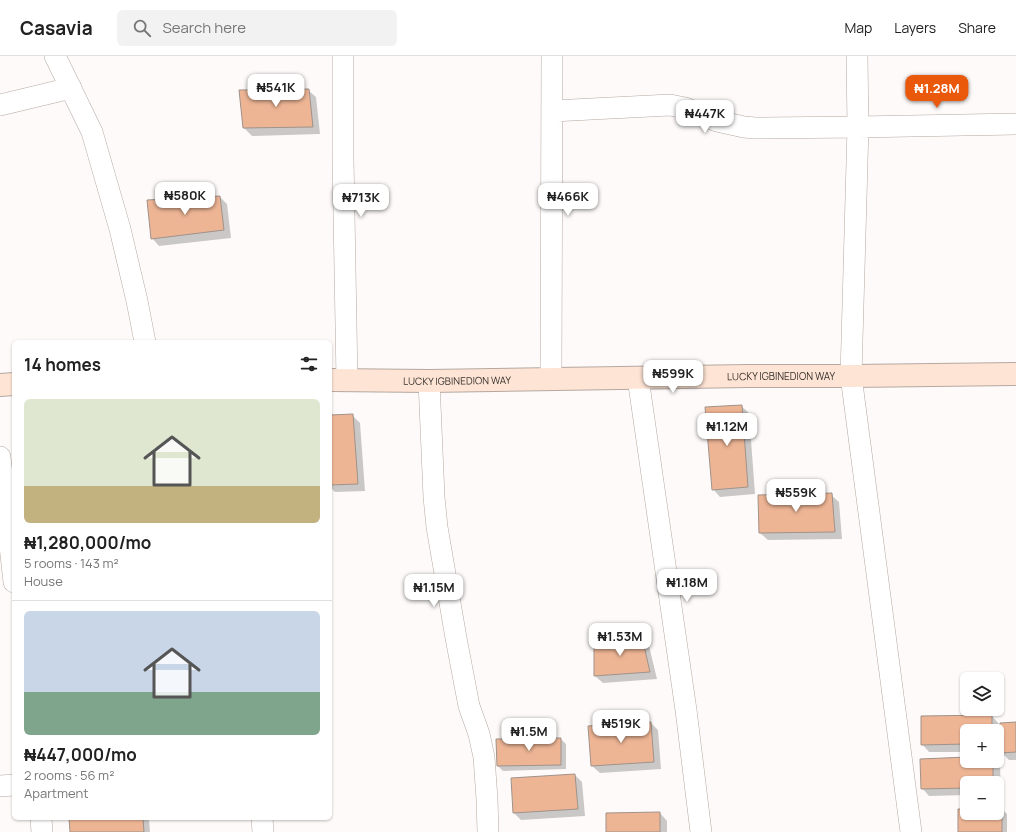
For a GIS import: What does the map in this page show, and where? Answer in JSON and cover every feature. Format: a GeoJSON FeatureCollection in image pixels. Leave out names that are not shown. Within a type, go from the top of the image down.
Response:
{"type":"FeatureCollection","features":[{"type":"Feature","properties":{"kind":"street"},"geometry":{"type":"LineString","coordinates":[[55,56],[92,132],[120,229],[145,340]]}},
{"type":"Feature","properties":{"kind":"street"},"geometry":{"type":"LineString","coordinates":[[338,380],[343,150],[343,56]]}},
{"type":"Feature","properties":{"kind":"street"},"geometry":{"type":"LineString","coordinates":[[551,378],[552,56]]}},
{"type":"Feature","properties":{"kind":"street"},"geometry":{"type":"LineString","coordinates":[[857,56],[858,127],[851,376],[911,832]]}},
{"type":"Feature","properties":{"kind":"street"},"geometry":{"type":"LineString","coordinates":[[0,105],[71,88]]}},
{"type":"Feature","properties":{"kind":"street"},"geometry":{"type":"LineString","coordinates":[[552,111],[670,105],[685,108],[717,121],[755,128],[1016,124]]}},
{"type":"Feature","properties":{"kind":"street","name":"LUCKY IGBINEDION WAY"},"geometry":{"type":"LineString","coordinates":[[338,380],[429,381],[551,378],[1016,374]]}},
{"type":"Feature","properties":{"kind":"street"},"geometry":{"type":"LineString","coordinates":[[638,378],[686,710],[701,832]]}},
{"type":"Feature","properties":{"kind":"street"},"geometry":{"type":"LineString","coordinates":[[429,381],[434,497],[437,527],[469,706],[479,734],[484,758],[488,832]]}},
{"type":"Feature","properties":{"kind":"street"},"geometry":{"type":"LineString","coordinates":[[0,384],[12,384]]}},
{"type":"Feature","properties":{"kind":"street"},"geometry":{"type":"LineString","coordinates":[[0,457],[12,564]]}},
{"type":"Feature","properties":{"kind":"street"},"geometry":{"type":"LineString","coordinates":[[0,786],[12,785]]}},
{"type":"Feature","properties":{"kind":"street"},"geometry":{"type":"LineString","coordinates":[[41,820],[42,832]]}},
{"type":"Feature","properties":{"kind":"street"},"geometry":{"type":"LineString","coordinates":[[262,820],[263,832]]}},
{"type":"Feature","properties":{"kind":"building"},"geometry":{"type":"Polygon","coordinates":[[[309,89],[313,127],[243,128],[239,90],[309,89]]]}},
{"type":"Feature","properties":{"kind":"building"},"geometry":{"type":"Polygon","coordinates":[[[220,196],[224,230],[151,239],[147,200],[220,196]]]}},
{"type":"Feature","properties":{"kind":"building"},"geometry":{"type":"Polygon","coordinates":[[[742,405],[748,487],[712,490],[705,407],[742,405]]]}},
{"type":"Feature","properties":{"kind":"building"},"geometry":{"type":"Polygon","coordinates":[[[353,414],[358,484],[332,485],[332,415],[353,414]]]}},
{"type":"Feature","properties":{"kind":"building"},"geometry":{"type":"Polygon","coordinates":[[[832,493],[835,532],[759,533],[758,495],[832,493]]]}},
{"type":"Feature","properties":{"kind":"building"},"geometry":{"type":"Polygon","coordinates":[[[642,637],[650,672],[594,676],[594,641],[642,637]]]}},
{"type":"Feature","properties":{"kind":"building"},"geometry":{"type":"Polygon","coordinates":[[[921,716],[992,716],[992,724],[960,724],[960,744],[921,745],[921,716]]]}},
{"type":"Feature","properties":{"kind":"building"},"geometry":{"type":"Polygon","coordinates":[[[651,722],[654,762],[591,766],[588,726],[651,722]]]}},
{"type":"Feature","properties":{"kind":"building"},"geometry":{"type":"Polygon","coordinates":[[[1016,722],[1016,752],[1004,753],[1004,724],[1000,723],[1016,722]]]}},
{"type":"Feature","properties":{"kind":"building"},"geometry":{"type":"Polygon","coordinates":[[[561,738],[561,765],[497,766],[496,739],[561,738]]]}},
{"type":"Feature","properties":{"kind":"building"},"geometry":{"type":"Polygon","coordinates":[[[960,757],[960,768],[993,768],[993,776],[960,776],[960,788],[921,789],[920,759],[960,757]]]}},
{"type":"Feature","properties":{"kind":"building"},"geometry":{"type":"Polygon","coordinates":[[[575,774],[578,809],[513,813],[511,778],[575,774]]]}},
{"type":"Feature","properties":{"kind":"building"},"geometry":{"type":"Polygon","coordinates":[[[958,809],[960,809],[960,820],[1002,820],[1002,832],[958,832],[958,809]]]}},
{"type":"Feature","properties":{"kind":"building"},"geometry":{"type":"Polygon","coordinates":[[[660,812],[660,832],[606,832],[606,813],[660,812]]]}},
{"type":"Feature","properties":{"kind":"building"},"geometry":{"type":"Polygon","coordinates":[[[69,820],[143,820],[144,832],[70,832],[69,820]]]}}]}
